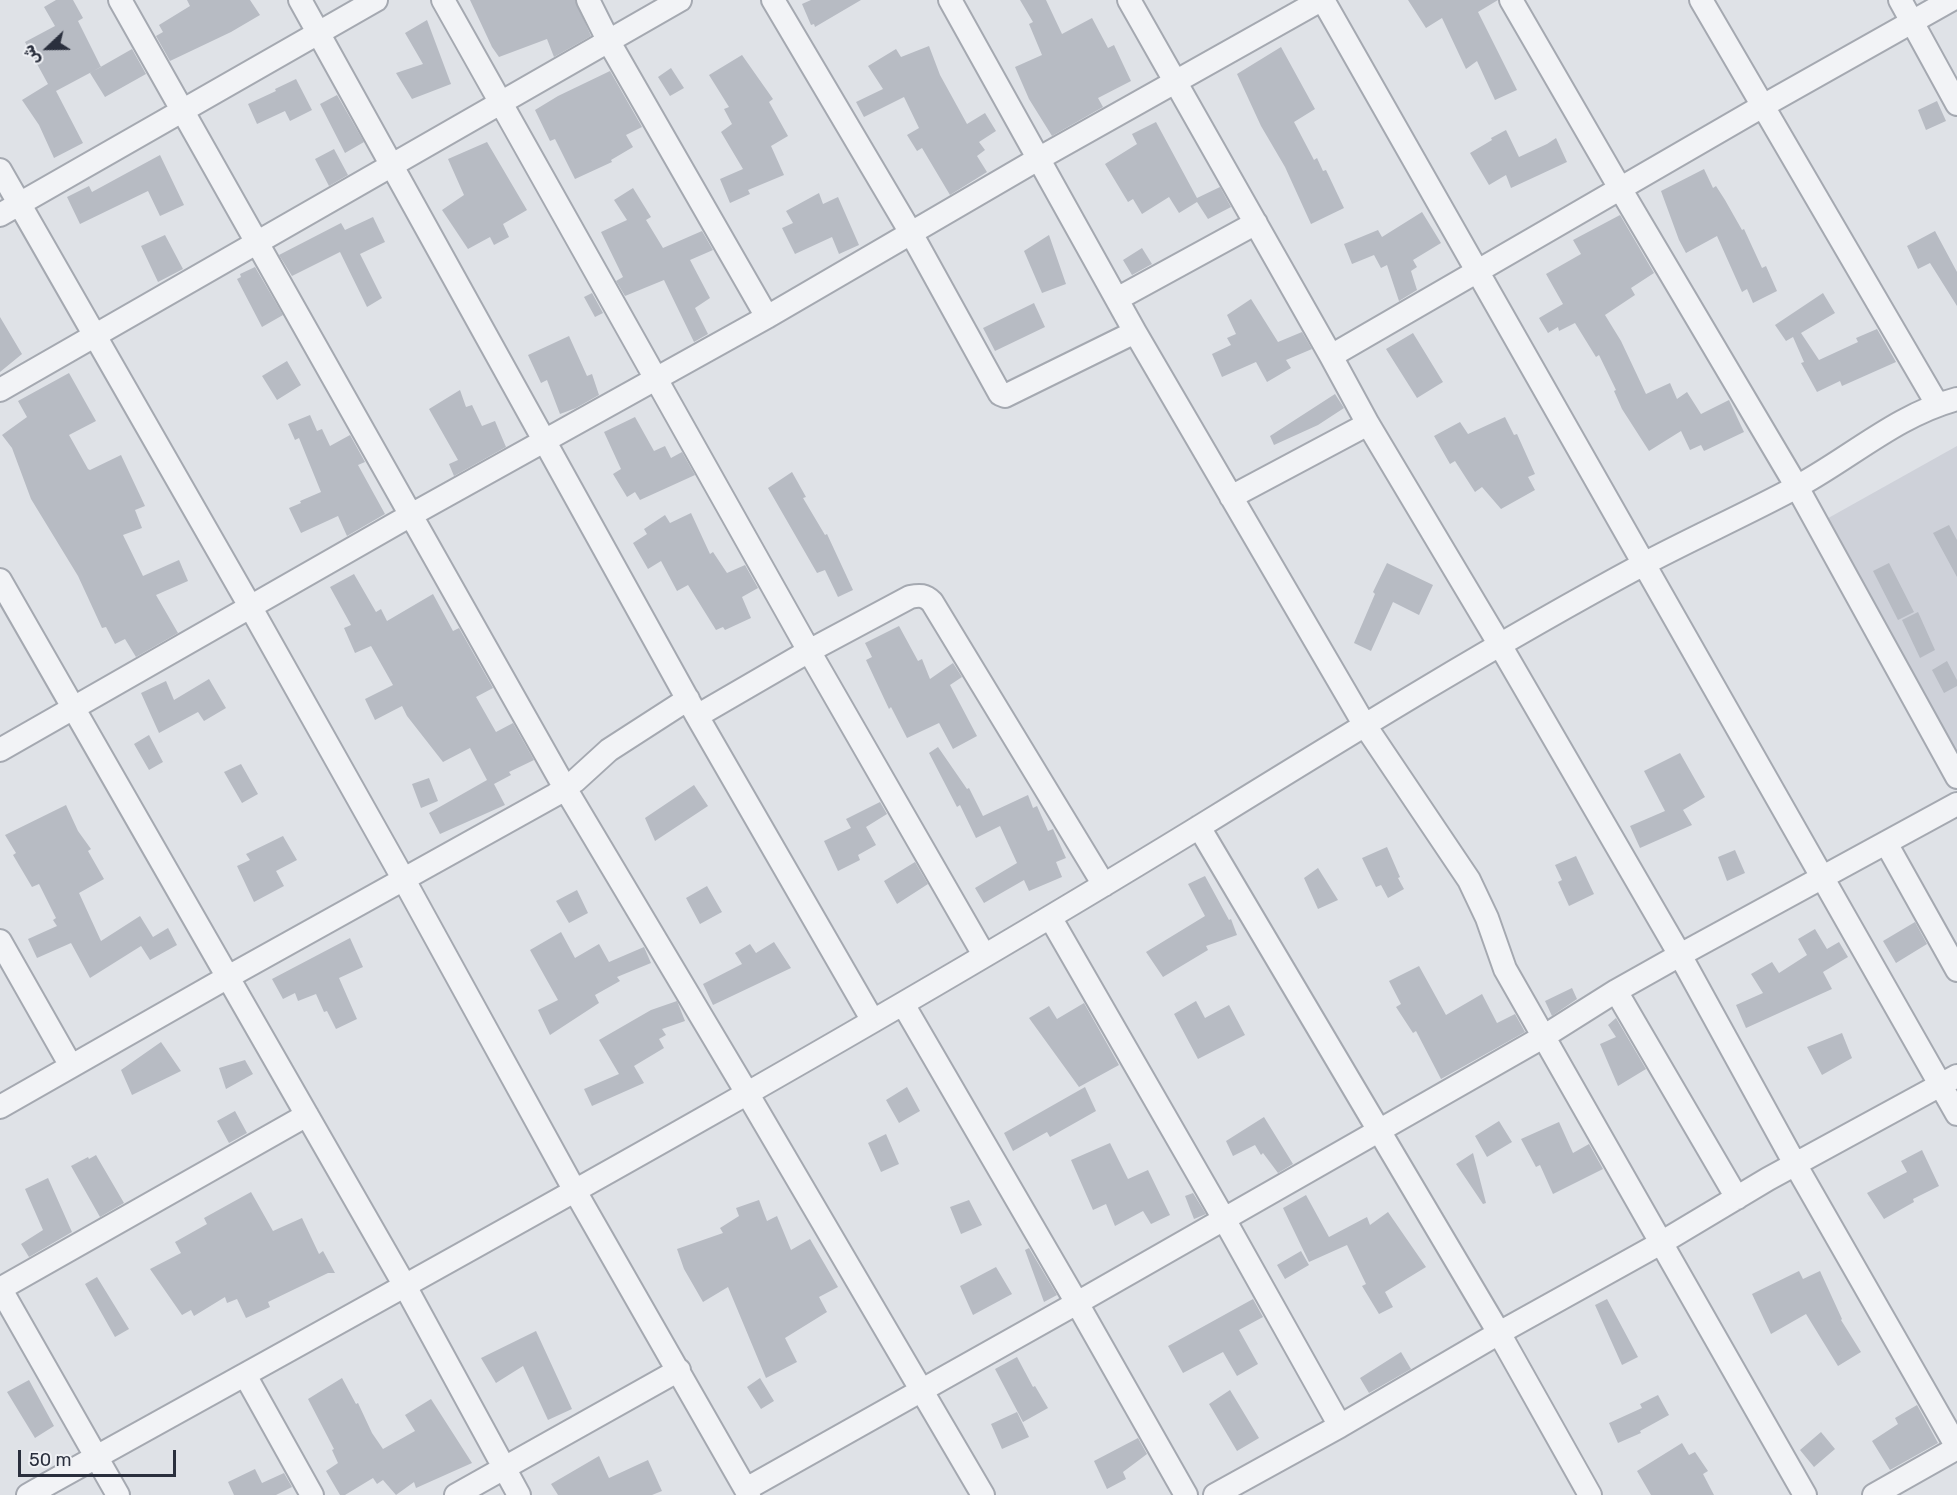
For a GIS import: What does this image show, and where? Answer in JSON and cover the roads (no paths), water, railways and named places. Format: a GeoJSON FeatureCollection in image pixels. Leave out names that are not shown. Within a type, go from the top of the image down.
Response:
{"type":"FeatureCollection","features":[{"type":"Feature","properties":{"kind":"street"},"geometry":{"type":"LineString","coordinates":[[120,0],[565,788],[983,1495]]}},
{"type":"Feature","properties":{"kind":"street"},"geometry":{"type":"LineString","coordinates":[[300,0],[692,707],[873,1021]]}},
{"type":"Feature","properties":{"kind":"street"},"geometry":{"type":"LineString","coordinates":[[9,210],[376,0]]}},
{"type":"Feature","properties":{"kind":"street"},"geometry":{"type":"LineString","coordinates":[[442,0],[809,651],[984,955]]}},
{"type":"Feature","properties":{"kind":"street"},"geometry":{"type":"LineString","coordinates":[[588,0],[609,42],[767,317]]}},
{"type":"Feature","properties":{"kind":"street"},"geometry":{"type":"LineString","coordinates":[[0,390],[680,0]]}},
{"type":"Feature","properties":{"kind":"street"},"geometry":{"type":"LineString","coordinates":[[773,0],[911,233],[1002,396],[1135,332]]}},
{"type":"Feature","properties":{"kind":"street"},"geometry":{"type":"LineString","coordinates":[[950,0],[1135,332],[1364,724],[1469,880],[1487,918],[1505,969],[1805,1495]]}},
{"type":"Feature","properties":{"kind":"street"},"geometry":{"type":"LineString","coordinates":[[1129,0],[1332,356],[1368,424],[1500,645],[1680,955],[1795,1164],[1957,1447],[1874,1495]]}},
{"type":"Feature","properties":{"kind":"street"},"geometry":{"type":"LineString","coordinates":[[0,750],[411,515],[767,317],[1038,159],[1322,0],[1645,563],[1821,877],[1949,1080],[1957,1114]]}},
{"type":"Feature","properties":{"kind":"street"},"geometry":{"type":"LineString","coordinates":[[1511,0],[1797,487],[1957,777]]}},
{"type":"Feature","properties":{"kind":"street"},"geometry":{"type":"LineString","coordinates":[[28,1495],[575,1191],[903,1004],[1104,885],[1364,724],[1500,645],[1645,563],[1797,487],[1881,435],[1947,401],[1761,107],[1701,0]]}},
{"type":"Feature","properties":{"kind":"street"},"geometry":{"type":"LineString","coordinates":[[1900,0],[1957,104]]}},
{"type":"Feature","properties":{"kind":"street"},"geometry":{"type":"LineString","coordinates":[[1332,356],[1761,107],[1951,0]]}},
{"type":"Feature","properties":{"kind":"street"},"geometry":{"type":"LineString","coordinates":[[0,170],[9,210],[94,335],[404,880],[575,1191],[680,1370],[748,1492],[922,1389],[1543,1037],[1616,991],[1957,804]]}},
{"type":"Feature","properties":{"kind":"street"},"geometry":{"type":"LineString","coordinates":[[1117,299],[1256,223]]}},
{"type":"Feature","properties":{"kind":"street"},"geometry":{"type":"LineString","coordinates":[[1231,497],[1368,424]]}},
{"type":"Feature","properties":{"kind":"street"},"geometry":{"type":"LineString","coordinates":[[0,580],[405,1286],[519,1495]]}},
{"type":"Feature","properties":{"kind":"street"},"geometry":{"type":"LineString","coordinates":[[0,1107],[565,788],[609,750],[918,595],[926,596],[932,602],[1104,885]]}},
{"type":"Feature","properties":{"kind":"street"},"geometry":{"type":"LineString","coordinates":[[1199,827],[1499,1334],[1590,1495]]}},
{"type":"Feature","properties":{"kind":"street"},"geometry":{"type":"LineString","coordinates":[[1886,843],[1957,970]]}},
{"type":"Feature","properties":{"kind":"street"},"geometry":{"type":"LineString","coordinates":[[1050,917],[1340,1426]]}},
{"type":"Feature","properties":{"kind":"street"},"geometry":{"type":"LineString","coordinates":[[0,941],[71,1066]]}},
{"type":"Feature","properties":{"kind":"street"},"geometry":{"type":"LineString","coordinates":[[1616,991],[1737,1198]]}},
{"type":"Feature","properties":{"kind":"street"},"geometry":{"type":"LineString","coordinates":[[903,1004],[1186,1495]]}},
{"type":"Feature","properties":{"kind":"street"},"geometry":{"type":"LineString","coordinates":[[1215,1495],[1661,1243],[1795,1164],[1949,1080]]}},
{"type":"Feature","properties":{"kind":"street"},"geometry":{"type":"LineString","coordinates":[[118,1495],[0,1289],[307,1115]]}},
{"type":"Feature","properties":{"kind":"street"},"geometry":{"type":"LineString","coordinates":[[456,1495],[680,1370]]}},
{"type":"Feature","properties":{"kind":"street"},"geometry":{"type":"LineString","coordinates":[[245,1375],[312,1495]]}}]}
